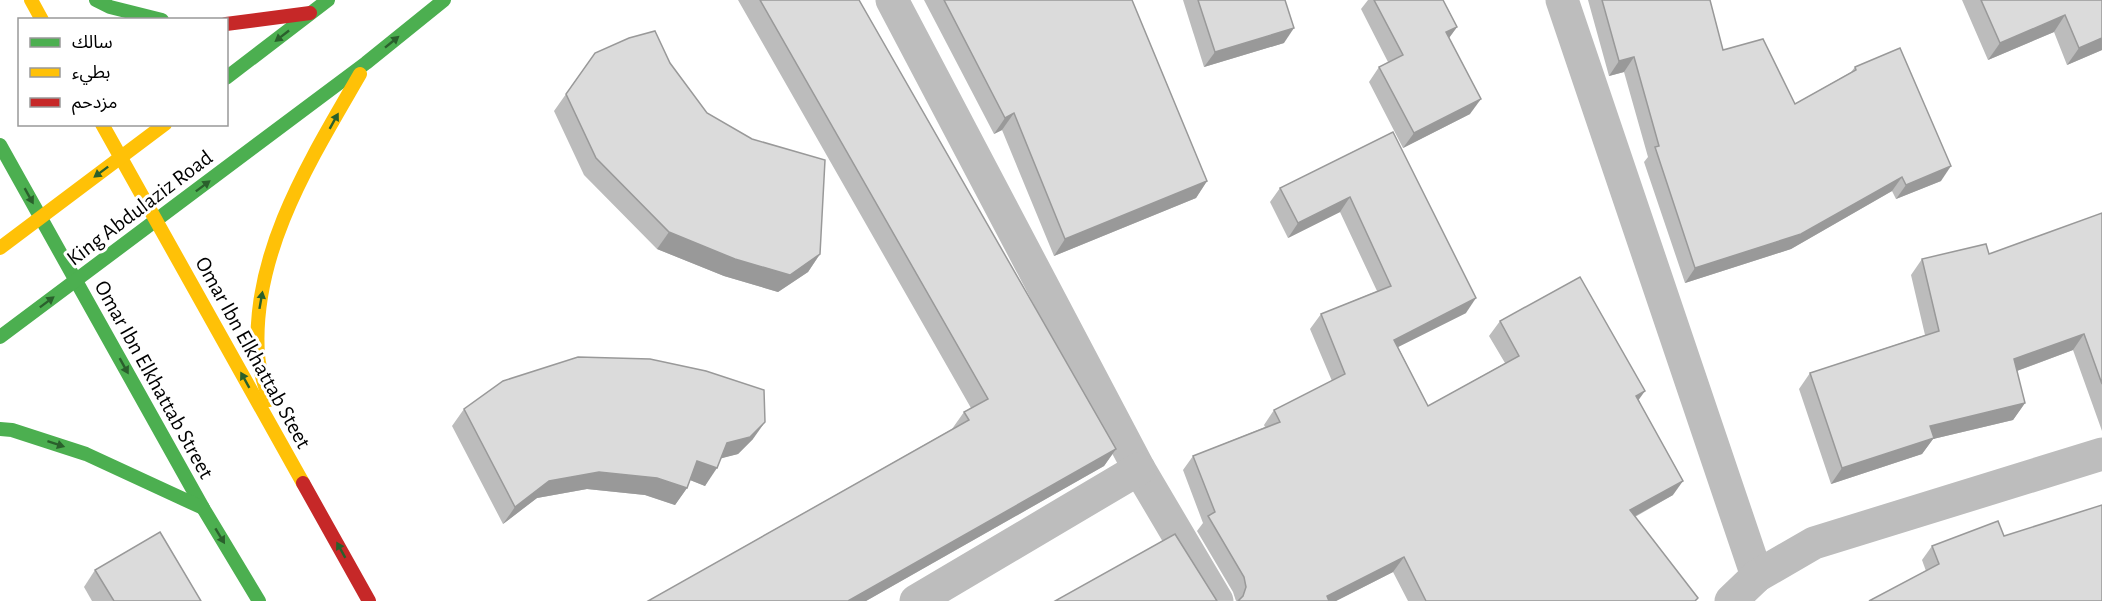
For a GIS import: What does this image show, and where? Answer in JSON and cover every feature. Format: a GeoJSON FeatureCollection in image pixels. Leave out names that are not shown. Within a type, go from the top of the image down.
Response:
{"type":"FeatureCollection","features":[{"type":"Feature","properties":{"kind":"street"},"geometry":{"type":"LineString","coordinates":[[32,0],[41,18]]}},
{"type":"Feature","properties":{"kind":"street"},"geometry":{"type":"LineString","coordinates":[[96,0],[110,8],[153,18]]}},
{"type":"Feature","properties":{"kind":"street"},"geometry":{"type":"LineString","coordinates":[[228,76],[328,0]]}},
{"type":"Feature","properties":{"kind":"street","name":"King Abdulaziz Road"},"geometry":{"type":"LineString","coordinates":[[0,337],[366,63],[444,0]]}},
{"type":"Feature","properties":{"kind":"street"},"geometry":{"type":"LineString","coordinates":[[891,0],[1139,468],[1217,601]]}},
{"type":"Feature","properties":{"kind":"street"},"geometry":{"type":"LineString","coordinates":[[1562,0],[1757,576]]}},
{"type":"Feature","properties":{"kind":"street"},"geometry":{"type":"LineString","coordinates":[[228,24],[311,13]]}},
{"type":"Feature","properties":{"kind":"street"},"geometry":{"type":"LineString","coordinates":[[279,440],[258,354],[259,308],[271,250],[295,190],[366,63]]}},
{"type":"Feature","properties":{"kind":"street","name":"Omar Ibn Elkhattab Steet"},"geometry":{"type":"LineString","coordinates":[[103,126],[369,601]]}},
{"type":"Feature","properties":{"kind":"street"},"geometry":{"type":"LineString","coordinates":[[0,248],[162,126]]}},
{"type":"Feature","properties":{"kind":"street","name":"Omar Ibn Elkhattab Street"},"geometry":{"type":"LineString","coordinates":[[0,145],[203,508],[258,601]]}},
{"type":"Feature","properties":{"kind":"street"},"geometry":{"type":"LineString","coordinates":[[0,429],[12,430],[86,453],[203,508]]}},
{"type":"Feature","properties":{"kind":"street"},"geometry":{"type":"LineString","coordinates":[[1731,601],[1757,576],[1814,543],[2102,454]]}},
{"type":"Feature","properties":{"kind":"street"},"geometry":{"type":"LineString","coordinates":[[916,601],[1139,468]]}},
{"type":"Feature","properties":{"kind":"building"},"geometry":{"type":"Polygon","coordinates":[[[760,0],[859,0],[1116,449],[848,601],[648,601],[969,420],[964,412],[988,399],[760,0]]]}},
{"type":"Feature","properties":{"kind":"building"},"geometry":{"type":"Polygon","coordinates":[[[944,0],[1132,0],[1207,181],[1065,239],[1014,113],[1005,118],[944,0]]]}},
{"type":"Feature","properties":{"kind":"building"},"geometry":{"type":"Polygon","coordinates":[[[1198,0],[1285,0],[1294,28],[1215,52],[1198,0]]]}},
{"type":"Feature","properties":{"kind":"building"},"geometry":{"type":"Polygon","coordinates":[[[1374,0],[1443,0],[1457,27],[1446,32],[1481,99],[1414,133],[1379,67],[1403,55],[1374,0]]]}},
{"type":"Feature","properties":{"kind":"building"},"geometry":{"type":"Polygon","coordinates":[[[1602,0],[1710,0],[1723,50],[1763,39],[1795,104],[1856,70],[1855,67],[1900,48],[1951,166],[1906,185],[1902,177],[1801,234],[1695,268],[1655,147],[1659,146],[1634,57],[1619,61],[1602,0]]]}},
{"type":"Feature","properties":{"kind":"building"},"geometry":{"type":"Polygon","coordinates":[[[1981,0],[2102,0],[2102,38],[2079,48],[2065,15],[2000,43],[1981,0]]]}},
{"type":"Feature","properties":{"kind":"building"},"geometry":{"type":"Polygon","coordinates":[[[655,31],[670,63],[707,113],[752,139],[825,160],[820,254],[790,275],[735,259],[669,232],[596,158],[566,94],[595,53],[629,38],[655,31]]]}},
{"type":"Feature","properties":{"kind":"building"},"geometry":{"type":"Polygon","coordinates":[[[1393,132],[1476,298],[1394,340],[1428,406],[1519,356],[1500,321],[1580,277],[1645,391],[1636,396],[1683,481],[1630,510],[1698,598],[1695,601],[1426,601],[1404,557],[1327,596],[1329,601],[1238,601],[1243,596],[1246,587],[1244,577],[1208,516],[1215,512],[1193,456],[1280,422],[1274,410],[1345,374],[1321,314],[1391,286],[1350,197],[1298,223],[1280,188],[1393,132]]]}},
{"type":"Feature","properties":{"kind":"building"},"geometry":{"type":"Polygon","coordinates":[[[2102,213],[2102,384],[2084,334],[2014,359],[2025,403],[1930,426],[1934,438],[1842,468],[1810,373],[1939,331],[1922,259],[1986,244],[1989,254],[2102,213]]]}},
{"type":"Feature","properties":{"kind":"building"},"geometry":{"type":"Polygon","coordinates":[[[578,357],[650,359],[706,371],[764,390],[765,422],[750,437],[727,443],[717,468],[697,461],[687,488],[657,478],[599,472],[549,481],[515,507],[464,409],[503,381],[578,357]]]}},
{"type":"Feature","properties":{"kind":"building"},"geometry":{"type":"Polygon","coordinates":[[[2102,505],[2102,601],[1869,601],[1939,564],[1932,546],[1998,521],[2004,536],[2102,505]]]}},
{"type":"Feature","properties":{"kind":"building"},"geometry":{"type":"Polygon","coordinates":[[[160,532],[201,601],[114,601],[95,570],[160,532]]]}},
{"type":"Feature","properties":{"kind":"building"},"geometry":{"type":"Polygon","coordinates":[[[1175,534],[1217,601],[1055,601],[1175,534]]]}},
{"type":"Feature","properties":{"kind":"traffic: fast"},"geometry":{"type":"LineString","coordinates":[[96,0],[110,7],[154,18]]}},
{"type":"Feature","properties":{"kind":"traffic: fast"},"geometry":{"type":"LineString","coordinates":[[228,76],[328,0]]}},
{"type":"Feature","properties":{"kind":"traffic: fast"},"geometry":{"type":"LineString","coordinates":[[0,337],[366,63],[444,0]]}},
{"type":"Feature","properties":{"kind":"traffic: fast"},"geometry":{"type":"LineString","coordinates":[[0,145],[203,508],[259,601]]}},
{"type":"Feature","properties":{"kind":"traffic: fast"},"geometry":{"type":"LineString","coordinates":[[0,429],[12,430],[86,454],[203,508]]}},
{"type":"Feature","properties":{"kind":"traffic: slow"},"geometry":{"type":"LineString","coordinates":[[31,0],[41,18]]}},
{"type":"Feature","properties":{"kind":"traffic: slow"},"geometry":{"type":"LineString","coordinates":[[269,400],[258,355],[258,317],[264,280],[274,244],[304,173],[360,74]]}},
{"type":"Feature","properties":{"kind":"traffic: slow"},"geometry":{"type":"LineString","coordinates":[[103,126],[303,483]]}},
{"type":"Feature","properties":{"kind":"traffic: slow"},"geometry":{"type":"LineString","coordinates":[[0,248],[162,126]]}},
{"type":"Feature","properties":{"kind":"traffic: jam"},"geometry":{"type":"LineString","coordinates":[[228,24],[310,13]]}},
{"type":"Feature","properties":{"kind":"traffic: jam"},"geometry":{"type":"LineString","coordinates":[[303,483],[369,601]]}}]}
